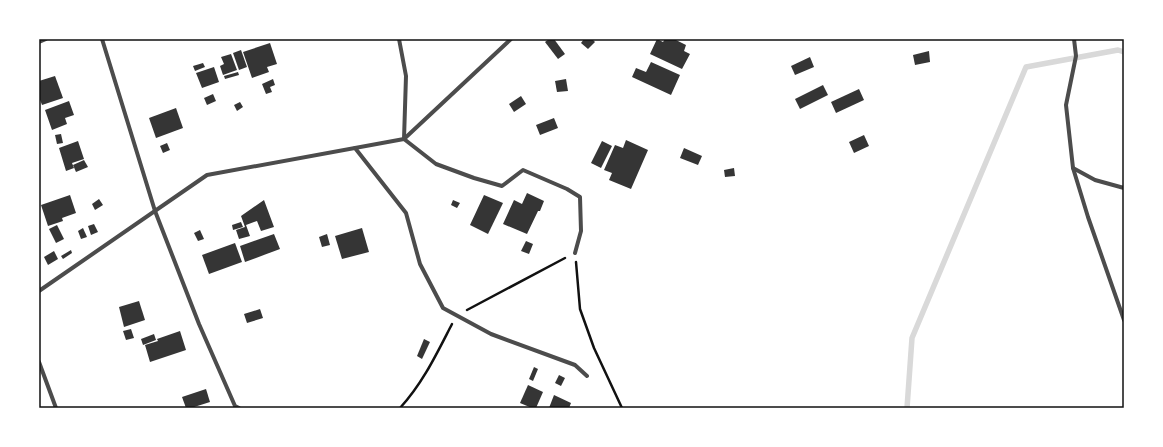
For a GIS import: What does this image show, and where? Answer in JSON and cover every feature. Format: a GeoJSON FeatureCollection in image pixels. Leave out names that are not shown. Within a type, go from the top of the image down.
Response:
{"type":"FeatureCollection","features":[{"type":"Feature","properties":{"kind":"street"},"geometry":{"type":"LineString","coordinates":[[39,42],[46,39]]}},
{"type":"Feature","properties":{"kind":"street"},"geometry":{"type":"LineString","coordinates":[[102,39],[155,211],[199,324],[235,406],[239,408]]}},
{"type":"Feature","properties":{"kind":"street"},"geometry":{"type":"LineString","coordinates":[[399,39],[406,76],[404,139]]}},
{"type":"Feature","properties":{"kind":"street"},"geometry":{"type":"LineString","coordinates":[[39,291],[207,175],[404,139],[511,39]]}},
{"type":"Feature","properties":{"kind":"street"},"geometry":{"type":"LineString","coordinates":[[1074,39],[1076,56],[1066,105],[1073,168],[1088,217],[1124,320]]}},
{"type":"Feature","properties":{"kind":"street"},"geometry":{"type":"LineString","coordinates":[[404,139],[436,164],[474,178],[502,186],[523,170],[567,189],[580,197],[580,231],[575,252]]}},
{"type":"Feature","properties":{"kind":"street"},"geometry":{"type":"LineString","coordinates":[[355,148],[406,213],[420,264],[443,308],[491,334],[575,365],[587,376]]}},
{"type":"Feature","properties":{"kind":"street"},"geometry":{"type":"LineString","coordinates":[[1073,168],[1095,180],[1124,188]]}},
{"type":"Feature","properties":{"kind":"street"},"geometry":{"type":"LineString","coordinates":[[39,362],[56,408]]}},
{"type":"Feature","properties":{"kind":"path"},"geometry":{"type":"LineString","coordinates":[[575,252],[580,309],[594,348],[622,408]]}},
{"type":"Feature","properties":{"kind":"building"},"geometry":{"type":"Polygon","coordinates":[[[549,39],[554,39],[565,54],[558,59],[545,42],[549,39]]]}},
{"type":"Feature","properties":{"kind":"building"},"geometry":{"type":"Polygon","coordinates":[[[584,39],[592,39],[595,42],[588,49],[581,43],[584,39]]]}},
{"type":"Feature","properties":{"kind":"building"},"geometry":{"type":"Polygon","coordinates":[[[657,39],[663,42],[665,39],[674,39],[686,45],[684,51],[690,54],[682,69],[650,54],[657,39]]]}},
{"type":"Feature","properties":{"kind":"building"},"geometry":{"type":"Polygon","coordinates":[[[270,43],[277,64],[267,67],[269,72],[252,78],[243,52],[270,43]]]}},
{"type":"Feature","properties":{"kind":"building"},"geometry":{"type":"Polygon","coordinates":[[[241,50],[247,67],[239,70],[233,53],[241,50]]]}},
{"type":"Feature","properties":{"kind":"building"},"geometry":{"type":"Polygon","coordinates":[[[929,51],[930,62],[915,65],[913,55],[929,51]]]}},
{"type":"Feature","properties":{"kind":"building"},"geometry":{"type":"Polygon","coordinates":[[[231,54],[237,70],[223,75],[220,66],[224,64],[221,57],[231,54]]]}},
{"type":"Feature","properties":{"kind":"building"},"geometry":{"type":"Polygon","coordinates":[[[810,57],[814,67],[795,75],[791,66],[810,57]]]}},
{"type":"Feature","properties":{"kind":"building"},"geometry":{"type":"Polygon","coordinates":[[[651,62],[680,75],[671,95],[632,77],[636,68],[646,72],[651,62]]]}},
{"type":"Feature","properties":{"kind":"building"},"geometry":{"type":"Polygon","coordinates":[[[203,63],[205,67],[195,71],[193,66],[203,63]]]}},
{"type":"Feature","properties":{"kind":"building"},"geometry":{"type":"Polygon","coordinates":[[[214,67],[219,82],[202,88],[196,73],[214,67]]]}},
{"type":"Feature","properties":{"kind":"building"},"geometry":{"type":"Polygon","coordinates":[[[238,72],[239,75],[225,79],[224,76],[238,72]]]}},
{"type":"Feature","properties":{"kind":"building"},"geometry":{"type":"Polygon","coordinates":[[[55,76],[63,98],[42,105],[39,97],[39,81],[55,76]]]}},
{"type":"Feature","properties":{"kind":"building"},"geometry":{"type":"Polygon","coordinates":[[[273,79],[275,85],[270,87],[272,92],[266,94],[262,84],[273,79]]]}},
{"type":"Feature","properties":{"kind":"building"},"geometry":{"type":"Polygon","coordinates":[[[566,79],[568,91],[557,92],[555,81],[566,79]]]}},
{"type":"Feature","properties":{"kind":"building"},"geometry":{"type":"Polygon","coordinates":[[[823,85],[828,95],[800,109],[795,99],[823,85]]]}},
{"type":"Feature","properties":{"kind":"building"},"geometry":{"type":"Polygon","coordinates":[[[859,89],[864,100],[836,113],[831,102],[859,89]]]}},
{"type":"Feature","properties":{"kind":"building"},"geometry":{"type":"Polygon","coordinates":[[[213,94],[216,101],[207,105],[204,98],[213,94]]]}},
{"type":"Feature","properties":{"kind":"building"},"geometry":{"type":"Polygon","coordinates":[[[521,96],[526,104],[514,112],[509,104],[521,96]]]}},
{"type":"Feature","properties":{"kind":"building"},"geometry":{"type":"Polygon","coordinates":[[[69,101],[74,115],[65,118],[67,124],[52,130],[45,110],[69,101]]]}},
{"type":"Feature","properties":{"kind":"building"},"geometry":{"type":"Polygon","coordinates":[[[240,102],[243,107],[237,111],[234,105],[240,102]]]}},
{"type":"Feature","properties":{"kind":"building"},"geometry":{"type":"Polygon","coordinates":[[[176,108],[183,128],[156,138],[149,118],[176,108]]]}},
{"type":"Feature","properties":{"kind":"building"},"geometry":{"type":"Polygon","coordinates":[[[554,118],[558,128],[540,135],[536,125],[554,118]]]}},
{"type":"Feature","properties":{"kind":"building"},"geometry":{"type":"Polygon","coordinates":[[[61,134],[63,143],[57,144],[55,135],[61,134]]]}},
{"type":"Feature","properties":{"kind":"building"},"geometry":{"type":"Polygon","coordinates":[[[864,135],[869,146],[854,153],[849,142],[864,135]]]}},
{"type":"Feature","properties":{"kind":"building"},"geometry":{"type":"Polygon","coordinates":[[[626,140],[648,150],[631,189],[609,180],[612,173],[604,170],[615,145],[623,148],[626,140]]]}},
{"type":"Feature","properties":{"kind":"building"},"geometry":{"type":"Polygon","coordinates":[[[78,141],[84,159],[72,163],[74,168],[66,171],[59,148],[78,141]]]}},
{"type":"Feature","properties":{"kind":"building"},"geometry":{"type":"Polygon","coordinates":[[[602,141],[612,146],[601,168],[591,163],[602,141]]]}},
{"type":"Feature","properties":{"kind":"building"},"geometry":{"type":"Polygon","coordinates":[[[167,143],[170,150],[163,153],[160,146],[167,143]]]}},
{"type":"Feature","properties":{"kind":"building"},"geometry":{"type":"Polygon","coordinates":[[[684,148],[702,156],[698,165],[680,158],[684,148]]]}},
{"type":"Feature","properties":{"kind":"building"},"geometry":{"type":"Polygon","coordinates":[[[84,160],[88,167],[76,172],[73,165],[84,160]]]}},
{"type":"Feature","properties":{"kind":"building"},"geometry":{"type":"Polygon","coordinates":[[[734,168],[735,176],[725,177],[724,170],[734,168]]]}},
{"type":"Feature","properties":{"kind":"building"},"geometry":{"type":"Polygon","coordinates":[[[527,193],[544,201],[527,234],[503,224],[514,200],[522,204],[527,193]]]}},
{"type":"Feature","properties":{"kind":"building"},"geometry":{"type":"Polygon","coordinates":[[[70,195],[76,213],[62,218],[63,221],[48,226],[41,205],[70,195]]]}},
{"type":"Feature","properties":{"kind":"building"},"geometry":{"type":"Polygon","coordinates":[[[484,195],[503,203],[488,234],[470,225],[484,195]]]}},
{"type":"Feature","properties":{"kind":"building"},"geometry":{"type":"Polygon","coordinates":[[[99,199],[103,205],[95,210],[92,204],[99,199]]]}},
{"type":"Feature","properties":{"kind":"building"},"geometry":{"type":"Polygon","coordinates":[[[264,200],[274,227],[261,231],[257,221],[246,225],[250,236],[239,239],[236,230],[245,227],[241,216],[264,200]]]}},
{"type":"Feature","properties":{"kind":"building"},"geometry":{"type":"Polygon","coordinates":[[[453,200],[460,203],[457,208],[451,205],[453,200]]]}},
{"type":"Feature","properties":{"kind":"building"},"geometry":{"type":"Polygon","coordinates":[[[241,222],[243,227],[233,230],[232,225],[241,222]]]}},
{"type":"Feature","properties":{"kind":"building"},"geometry":{"type":"Polygon","coordinates":[[[94,224],[98,232],[91,235],[88,226],[94,224]]]}},
{"type":"Feature","properties":{"kind":"building"},"geometry":{"type":"Polygon","coordinates":[[[57,225],[64,239],[56,243],[49,229],[57,225]]]}},
{"type":"Feature","properties":{"kind":"building"},"geometry":{"type":"Polygon","coordinates":[[[83,228],[87,237],[81,239],[78,231],[83,228]]]}},
{"type":"Feature","properties":{"kind":"building"},"geometry":{"type":"Polygon","coordinates":[[[362,228],[369,252],[342,259],[335,236],[362,228]]]}},
{"type":"Feature","properties":{"kind":"building"},"geometry":{"type":"Polygon","coordinates":[[[200,230],[204,239],[198,241],[194,233],[200,230]]]}},
{"type":"Feature","properties":{"kind":"building"},"geometry":{"type":"Polygon","coordinates":[[[274,234],[280,249],[245,262],[240,246],[274,234]]]}},
{"type":"Feature","properties":{"kind":"building"},"geometry":{"type":"Polygon","coordinates":[[[327,234],[330,245],[322,247],[319,237],[327,234]]]}},
{"type":"Feature","properties":{"kind":"building"},"geometry":{"type":"Polygon","coordinates":[[[526,241],[533,244],[529,254],[521,251],[526,241]]]}},
{"type":"Feature","properties":{"kind":"building"},"geometry":{"type":"Polygon","coordinates":[[[235,243],[242,262],[209,274],[202,255],[235,243]]]}},
{"type":"Feature","properties":{"kind":"building"},"geometry":{"type":"Polygon","coordinates":[[[71,250],[72,253],[63,259],[61,256],[71,250]]]}},
{"type":"Feature","properties":{"kind":"building"},"geometry":{"type":"Polygon","coordinates":[[[54,251],[58,259],[48,265],[44,257],[54,251]]]}},
{"type":"Feature","properties":{"kind":"building"},"geometry":{"type":"Polygon","coordinates":[[[139,301],[145,320],[124,327],[119,307],[139,301]]]}},
{"type":"Feature","properties":{"kind":"building"},"geometry":{"type":"Polygon","coordinates":[[[260,309],[263,318],[247,323],[244,314],[260,309]]]}},
{"type":"Feature","properties":{"kind":"building"},"geometry":{"type":"Polygon","coordinates":[[[131,329],[134,338],[126,340],[123,331],[131,329]]]}},
{"type":"Feature","properties":{"kind":"building"},"geometry":{"type":"Polygon","coordinates":[[[180,331],[186,350],[150,362],[145,345],[180,331]]]}},
{"type":"Feature","properties":{"kind":"building"},"geometry":{"type":"Polygon","coordinates":[[[154,334],[156,340],[143,345],[141,339],[154,334]]]}},
{"type":"Feature","properties":{"kind":"building"},"geometry":{"type":"Polygon","coordinates":[[[424,339],[430,342],[422,359],[417,356],[424,339]]]}},
{"type":"Feature","properties":{"kind":"building"},"geometry":{"type":"Polygon","coordinates":[[[534,367],[538,369],[533,381],[529,379],[534,367]]]}},
{"type":"Feature","properties":{"kind":"building"},"geometry":{"type":"Polygon","coordinates":[[[559,375],[565,378],[561,386],[555,383],[559,375]]]}},
{"type":"Feature","properties":{"kind":"building"},"geometry":{"type":"Polygon","coordinates":[[[528,385],[543,392],[536,408],[520,403],[528,385]]]}},
{"type":"Feature","properties":{"kind":"building"},"geometry":{"type":"Polygon","coordinates":[[[206,389],[210,402],[191,408],[186,408],[182,397],[206,389]]]}},
{"type":"Feature","properties":{"kind":"building"},"geometry":{"type":"Polygon","coordinates":[[[554,395],[571,403],[569,408],[549,408],[554,395]]]}},
{"type":"Feature","properties":{"kind":"waterway"},"geometry":{"type":"LineString","coordinates":[[907,408],[912,338],[1026,67],[1118,50],[1124,52]]}}]}
